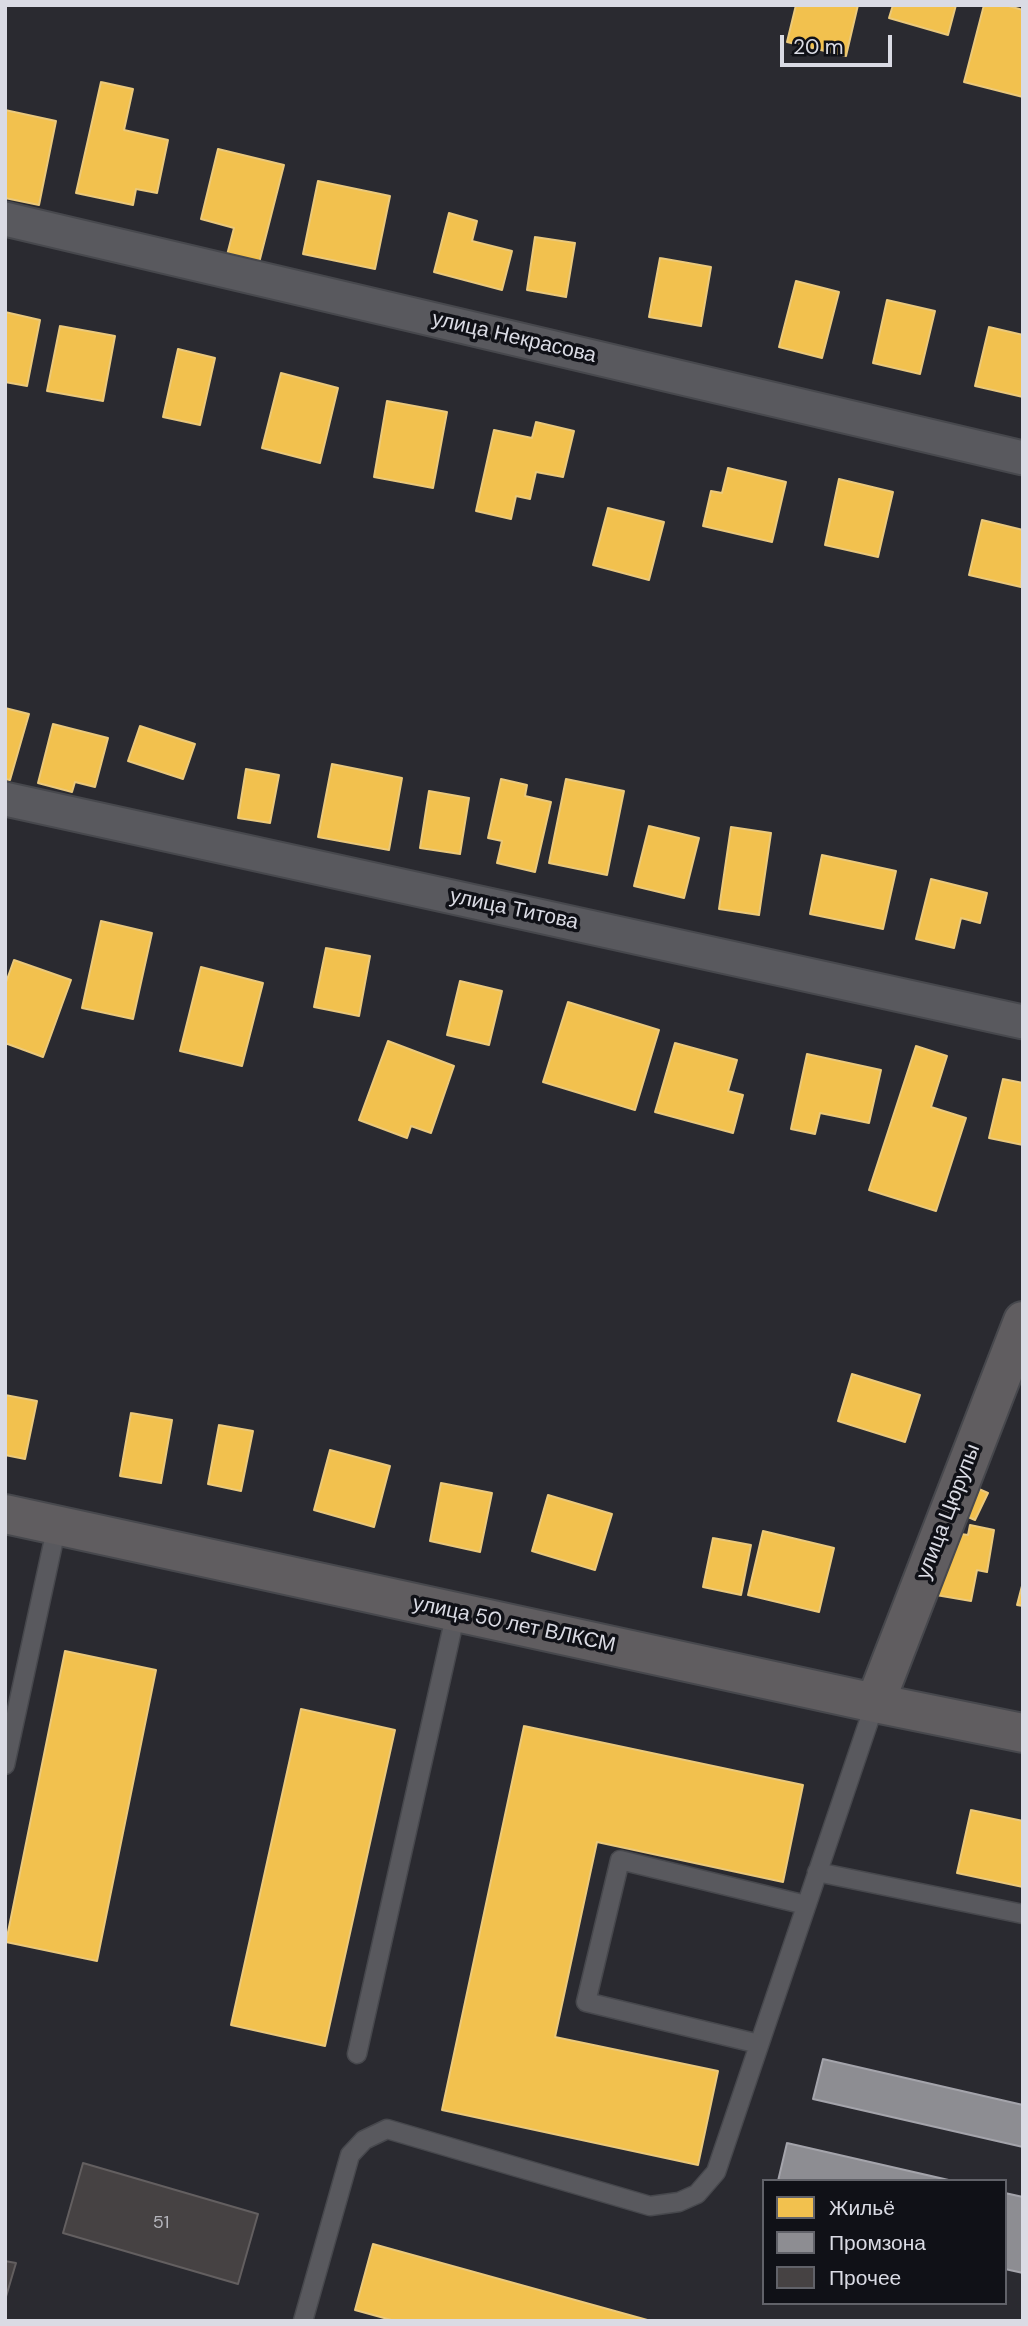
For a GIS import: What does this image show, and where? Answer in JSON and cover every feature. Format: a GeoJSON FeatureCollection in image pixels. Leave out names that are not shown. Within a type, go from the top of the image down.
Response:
{"type":"FeatureCollection","features":[{"type":"Feature","properties":{"kind":"street","name":"улица Некрасова"},"geometry":{"type":"LineString","coordinates":[[5,219],[1023,458]]}},
{"type":"Feature","properties":{"kind":"street","name":"улица Титова"},"geometry":{"type":"LineString","coordinates":[[5,799],[1023,1022]]}},
{"type":"Feature","properties":{"kind":"street","name":"улица Цюрупы"},"geometry":{"type":"LineString","coordinates":[[875,1703],[1023,1321]]}},
{"type":"Feature","properties":{"kind":"street","name":"улица 50 лет ВЛКСМ"},"geometry":{"type":"LineString","coordinates":[[5,1514],[1023,1733]]}},
{"type":"Feature","properties":{"kind":"lane"},"geometry":{"type":"LineString","coordinates":[[5,1765],[57,1525]]}},
{"type":"Feature","properties":{"kind":"lane"},"geometry":{"type":"LineString","coordinates":[[357,2054],[456,1612]]}},
{"type":"Feature","properties":{"kind":"lane"},"geometry":{"type":"LineString","coordinates":[[303,2321],[349,2155],[364,2140],[387,2129],[650,2206],[679,2202],[698,2194],[716,2172],[875,1703]]}},
{"type":"Feature","properties":{"kind":"lane"},"geometry":{"type":"LineString","coordinates":[[759,2044],[586,2003],[620,1860],[806,1905]]}},
{"type":"Feature","properties":{"kind":"lane"},"geometry":{"type":"LineString","coordinates":[[817,1872],[1023,1914]]}},
{"type":"Feature","properties":{"kind":"building: Жильё"},"geometry":{"type":"Polygon","coordinates":[[[796,5],[858,5],[846,56],[787,42],[796,5]]]}},
{"type":"Feature","properties":{"kind":"building: Жильё"},"geometry":{"type":"Polygon","coordinates":[[[893,5],[956,5],[948,35],[889,18],[893,5]]]}},
{"type":"Feature","properties":{"kind":"building: Жильё"},"geometry":{"type":"Polygon","coordinates":[[[984,5],[1005,5],[1023,10],[1023,97],[964,82],[984,5]]]}},
{"type":"Feature","properties":{"kind":"building: Жильё"},"geometry":{"type":"Polygon","coordinates":[[[101,82],[133,89],[124,130],[168,140],[157,193],[136,189],[133,205],[76,193],[101,82]]]}},
{"type":"Feature","properties":{"kind":"building: Жильё"},"geometry":{"type":"Polygon","coordinates":[[[5,110],[56,121],[39,205],[5,198],[5,110]]]}},
{"type":"Feature","properties":{"kind":"building: Жильё"},"geometry":{"type":"Polygon","coordinates":[[[218,149],[284,165],[259,263],[227,255],[234,228],[201,219],[218,149]]]}},
{"type":"Feature","properties":{"kind":"building: Жильё"},"geometry":{"type":"Polygon","coordinates":[[[318,181],[390,196],[375,269],[303,254],[318,181]]]}},
{"type":"Feature","properties":{"kind":"building: Жильё"},"geometry":{"type":"Polygon","coordinates":[[[449,213],[477,221],[472,241],[512,251],[502,290],[434,272],[449,213]]]}},
{"type":"Feature","properties":{"kind":"building: Жильё"},"geometry":{"type":"Polygon","coordinates":[[[535,237],[575,243],[566,297],[527,290],[535,237]]]}},
{"type":"Feature","properties":{"kind":"building: Жильё"},"geometry":{"type":"Polygon","coordinates":[[[660,258],[711,267],[701,326],[649,317],[660,258]]]}},
{"type":"Feature","properties":{"kind":"building: Жильё"},"geometry":{"type":"Polygon","coordinates":[[[796,281],[839,292],[822,358],[779,347],[796,281]]]}},
{"type":"Feature","properties":{"kind":"building: Жильё"},"geometry":{"type":"Polygon","coordinates":[[[887,300],[935,311],[920,374],[873,363],[887,300]]]}},
{"type":"Feature","properties":{"kind":"building: Жильё"},"geometry":{"type":"Polygon","coordinates":[[[5,312],[40,320],[27,386],[5,382],[5,312]]]}},
{"type":"Feature","properties":{"kind":"building: Жильё"},"geometry":{"type":"Polygon","coordinates":[[[60,326],[115,336],[103,401],[47,391],[60,326]]]}},
{"type":"Feature","properties":{"kind":"building: Жильё"},"geometry":{"type":"Polygon","coordinates":[[[989,327],[1023,335],[1023,397],[975,386],[989,327]]]}},
{"type":"Feature","properties":{"kind":"building: Жильё"},"geometry":{"type":"Polygon","coordinates":[[[178,349],[215,358],[200,425],[163,417],[178,349]]]}},
{"type":"Feature","properties":{"kind":"building: Жильё"},"geometry":{"type":"Polygon","coordinates":[[[281,373],[338,388],[320,463],[262,448],[281,373]]]}},
{"type":"Feature","properties":{"kind":"building: Жильё"},"geometry":{"type":"Polygon","coordinates":[[[387,401],[447,412],[433,488],[374,477],[387,401]]]}},
{"type":"Feature","properties":{"kind":"building: Жильё"},"geometry":{"type":"Polygon","coordinates":[[[536,422],[574,431],[563,477],[536,472],[530,499],[516,496],[511,519],[476,511],[494,430],[532,438],[536,422]]]}},
{"type":"Feature","properties":{"kind":"building: Жильё"},"geometry":{"type":"Polygon","coordinates":[[[728,468],[786,482],[772,542],[703,526],[711,491],[722,493],[728,468]]]}},
{"type":"Feature","properties":{"kind":"building: Жильё"},"geometry":{"type":"Polygon","coordinates":[[[839,479],[893,492],[878,557],[825,545],[839,479]]]}},
{"type":"Feature","properties":{"kind":"building: Жильё"},"geometry":{"type":"Polygon","coordinates":[[[608,508],[664,522],[649,580],[593,565],[608,508]]]}},
{"type":"Feature","properties":{"kind":"building: Жильё"},"geometry":{"type":"Polygon","coordinates":[[[982,520],[1023,530],[1021,587],[969,575],[982,520]]]}},
{"type":"Feature","properties":{"kind":"building: Жильё"},"geometry":{"type":"Polygon","coordinates":[[[5,708],[29,714],[10,780],[5,779],[5,708]]]}},
{"type":"Feature","properties":{"kind":"building: Жильё"},"geometry":{"type":"Polygon","coordinates":[[[53,724],[108,738],[95,787],[75,782],[72,792],[38,783],[53,724]]]}},
{"type":"Feature","properties":{"kind":"building: Жильё"},"geometry":{"type":"Polygon","coordinates":[[[140,726],[195,744],[183,779],[128,761],[140,726]]]}},
{"type":"Feature","properties":{"kind":"building: Жильё"},"geometry":{"type":"Polygon","coordinates":[[[332,764],[402,778],[389,850],[318,837],[332,764]]]}},
{"type":"Feature","properties":{"kind":"building: Жильё"},"geometry":{"type":"Polygon","coordinates":[[[246,769],[279,775],[270,823],[238,818],[246,769]]]}},
{"type":"Feature","properties":{"kind":"building: Жильё"},"geometry":{"type":"Polygon","coordinates":[[[501,779],[527,785],[525,796],[551,802],[535,872],[497,863],[502,841],[488,838],[501,779]]]}},
{"type":"Feature","properties":{"kind":"building: Жильё"},"geometry":{"type":"Polygon","coordinates":[[[566,779],[624,791],[607,875],[549,863],[566,779]]]}},
{"type":"Feature","properties":{"kind":"building: Жильё"},"geometry":{"type":"Polygon","coordinates":[[[429,791],[469,798],[460,854],[420,848],[429,791]]]}},
{"type":"Feature","properties":{"kind":"building: Жильё"},"geometry":{"type":"Polygon","coordinates":[[[649,826],[699,838],[684,898],[634,886],[649,826]]]}},
{"type":"Feature","properties":{"kind":"building: Жильё"},"geometry":{"type":"Polygon","coordinates":[[[731,827],[771,833],[759,915],[719,909],[731,827]]]}},
{"type":"Feature","properties":{"kind":"building: Жильё"},"geometry":{"type":"Polygon","coordinates":[[[822,855],[896,871],[883,929],[810,914],[822,855]]]}},
{"type":"Feature","properties":{"kind":"building: Жильё"},"geometry":{"type":"Polygon","coordinates":[[[931,879],[987,893],[980,923],[961,918],[954,948],[916,939],[931,879]]]}},
{"type":"Feature","properties":{"kind":"building: Жильё"},"geometry":{"type":"Polygon","coordinates":[[[101,921],[152,933],[133,1019],[82,1008],[101,921]]]}},
{"type":"Feature","properties":{"kind":"building: Жильё"},"geometry":{"type":"Polygon","coordinates":[[[326,948],[370,956],[359,1016],[314,1007],[326,948]]]}},
{"type":"Feature","properties":{"kind":"building: Жильё"},"geometry":{"type":"Polygon","coordinates":[[[14,960],[71,980],[43,1057],[5,1043],[5,985],[14,960]]]}},
{"type":"Feature","properties":{"kind":"building: Жильё"},"geometry":{"type":"Polygon","coordinates":[[[201,967],[263,983],[242,1066],[180,1051],[201,967]]]}},
{"type":"Feature","properties":{"kind":"building: Жильё"},"geometry":{"type":"Polygon","coordinates":[[[460,981],[502,991],[489,1045],[447,1035],[460,981]]]}},
{"type":"Feature","properties":{"kind":"building: Жильё"},"geometry":{"type":"Polygon","coordinates":[[[568,1002],[659,1030],[635,1110],[543,1082],[568,1002]]]}},
{"type":"Feature","properties":{"kind":"building: Жильё"},"geometry":{"type":"Polygon","coordinates":[[[388,1041],[454,1066],[431,1133],[411,1126],[407,1138],[359,1120],[388,1041]]]}},
{"type":"Feature","properties":{"kind":"building: Жильё"},"geometry":{"type":"Polygon","coordinates":[[[675,1043],[737,1060],[728,1091],[743,1095],[733,1133],[655,1112],[675,1043]]]}},
{"type":"Feature","properties":{"kind":"building: Жильё"},"geometry":{"type":"Polygon","coordinates":[[[916,1046],[947,1056],[931,1107],[966,1118],[936,1211],[869,1190],[916,1046]]]}},
{"type":"Feature","properties":{"kind":"building: Жильё"},"geometry":{"type":"Polygon","coordinates":[[[807,1054],[881,1070],[869,1123],[820,1113],[815,1134],[791,1129],[807,1054]]]}},
{"type":"Feature","properties":{"kind":"building: Жильё"},"geometry":{"type":"Polygon","coordinates":[[[1003,1079],[1023,1083],[1023,1145],[989,1138],[1003,1079]]]}},
{"type":"Feature","properties":{"kind":"building: Жильё"},"geometry":{"type":"Polygon","coordinates":[[[852,1374],[920,1395],[905,1442],[838,1421],[852,1374]]]}},
{"type":"Feature","properties":{"kind":"building: Жильё"},"geometry":{"type":"Polygon","coordinates":[[[5,1395],[37,1401],[25,1459],[5,1455],[5,1395]]]}},
{"type":"Feature","properties":{"kind":"building: Жильё"},"geometry":{"type":"Polygon","coordinates":[[[131,1413],[172,1420],[161,1483],[120,1476],[131,1413]]]}},
{"type":"Feature","properties":{"kind":"building: Жильё"},"geometry":{"type":"Polygon","coordinates":[[[219,1425],[253,1431],[241,1491],[208,1484],[219,1425]]]}},
{"type":"Feature","properties":{"kind":"building: Жильё"},"geometry":{"type":"Polygon","coordinates":[[[330,1450],[390,1466],[374,1527],[314,1510],[330,1450]]]}},
{"type":"Feature","properties":{"kind":"building: Жильё"},"geometry":{"type":"Polygon","coordinates":[[[441,1483],[492,1493],[480,1552],[430,1541],[441,1483]]]}},
{"type":"Feature","properties":{"kind":"building: Жильё"},"geometry":{"type":"Polygon","coordinates":[[[972,1486],[988,1493],[975,1520],[959,1513],[972,1486]]]}},
{"type":"Feature","properties":{"kind":"building: Жильё"},"geometry":{"type":"Polygon","coordinates":[[[548,1495],[612,1514],[595,1570],[532,1551],[548,1495]]]}},
{"type":"Feature","properties":{"kind":"building: Жильё"},"geometry":{"type":"Polygon","coordinates":[[[970,1525],[994,1530],[987,1572],[977,1570],[971,1601],[936,1595],[948,1532],[968,1535],[970,1525]]]}},
{"type":"Feature","properties":{"kind":"building: Жильё"},"geometry":{"type":"Polygon","coordinates":[[[763,1531],[834,1548],[819,1612],[748,1595],[763,1531]]]}},
{"type":"Feature","properties":{"kind":"building: Жильё"},"geometry":{"type":"Polygon","coordinates":[[[713,1538],[751,1545],[741,1595],[703,1587],[713,1538]]]}},
{"type":"Feature","properties":{"kind":"building: Жильё"},"geometry":{"type":"Polygon","coordinates":[[[1023,1582],[1023,1606],[1017,1605],[1023,1582]]]}},
{"type":"Feature","properties":{"kind":"building: Жильё"},"geometry":{"type":"Polygon","coordinates":[[[65,1651],[156,1670],[97,1961],[6,1942],[65,1651]]]}},
{"type":"Feature","properties":{"kind":"building: Жильё"},"geometry":{"type":"Polygon","coordinates":[[[301,1709],[395,1730],[325,2046],[231,2025],[301,1709]]]}},
{"type":"Feature","properties":{"kind":"building: Жильё"},"geometry":{"type":"Polygon","coordinates":[[[524,1726],[803,1785],[783,1882],[597,1842],[555,2037],[718,2071],[698,2165],[442,2110],[524,1726]]]}},
{"type":"Feature","properties":{"kind":"building: Жильё"},"geometry":{"type":"Polygon","coordinates":[[[971,1810],[1023,1821],[1023,1887],[957,1873],[971,1810]]]}},
{"type":"Feature","properties":{"kind":"building: Жильё"},"geometry":{"type":"Polygon","coordinates":[[[373,2244],[651,2321],[395,2321],[355,2310],[373,2244]]]}},
{"type":"Feature","properties":{"kind":"building: Промзона"},"geometry":{"type":"Polygon","coordinates":[[[823,2059],[1023,2105],[1023,2147],[813,2099],[823,2059]]]}},
{"type":"Feature","properties":{"kind":"building: Промзона"},"geometry":{"type":"Polygon","coordinates":[[[787,2143],[944,2179],[778,2179],[787,2143]]]}},
{"type":"Feature","properties":{"kind":"building: Промзона"},"geometry":{"type":"Polygon","coordinates":[[[1007,2193],[1023,2197],[1023,2273],[1007,2269],[1007,2193]]]}},
{"type":"Feature","properties":{"kind":"building: Прочее"},"geometry":{"type":"Polygon","coordinates":[[[83,2163],[258,2214],[238,2284],[63,2233],[83,2163]]]}},
{"type":"Feature","properties":{"kind":"building: Прочее"},"geometry":{"type":"Polygon","coordinates":[[[5,2261],[16,2263],[5,2300],[5,2261]]]}}]}
